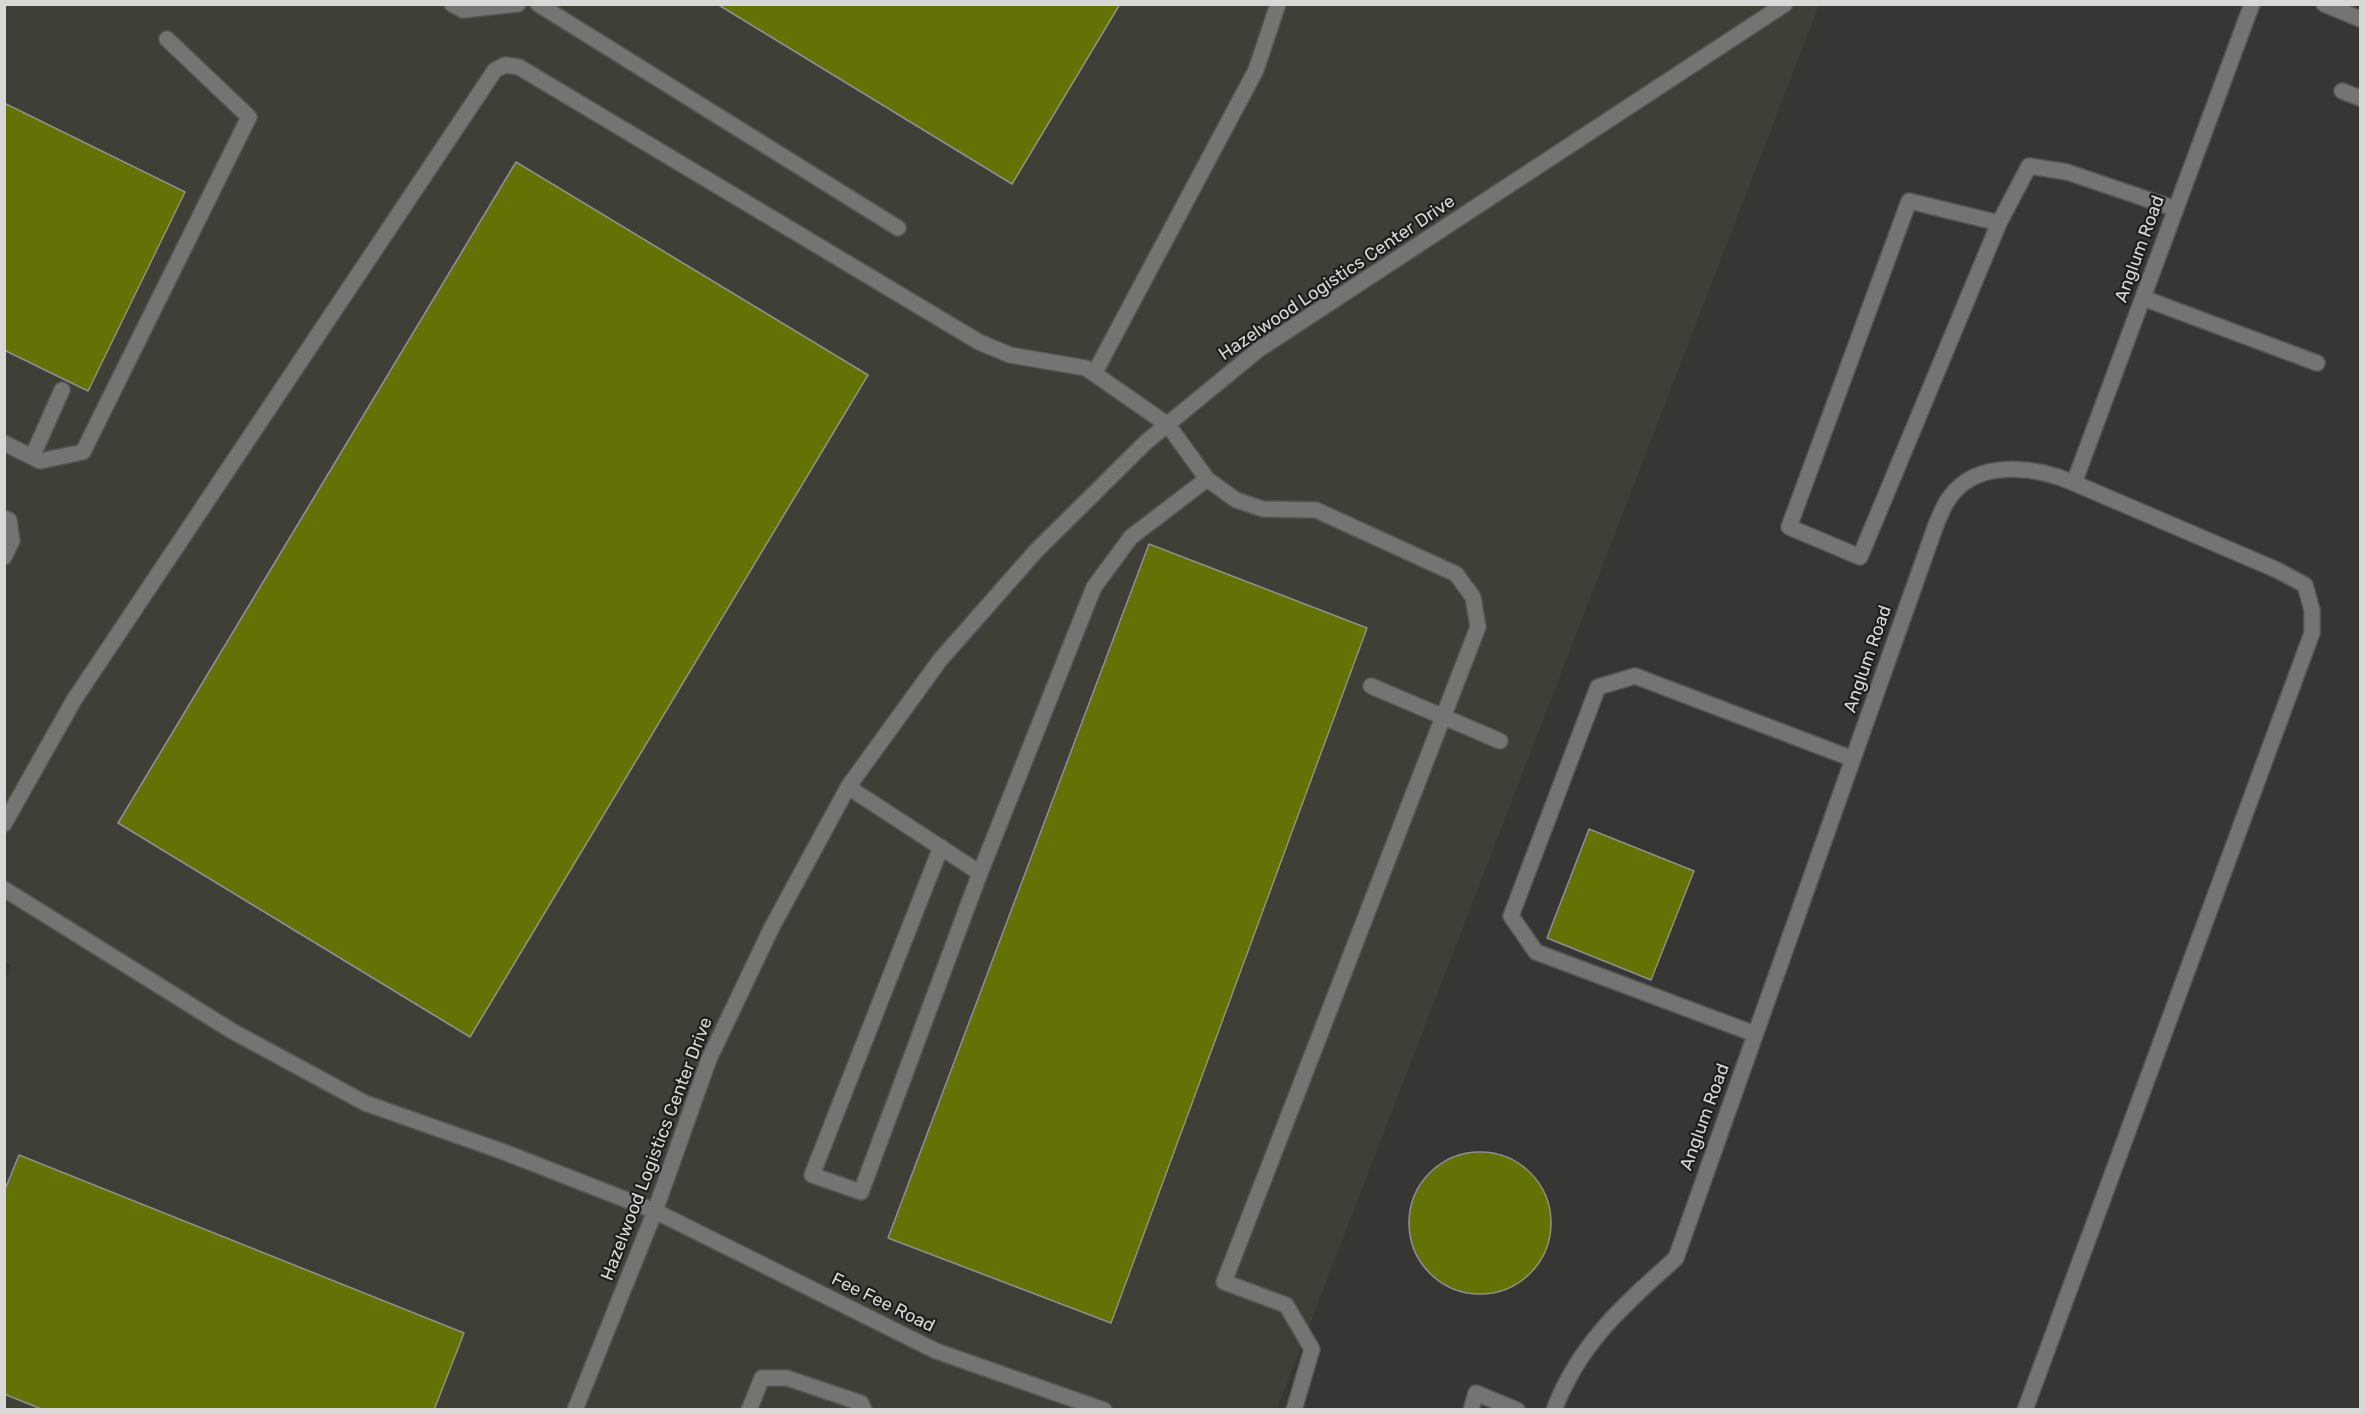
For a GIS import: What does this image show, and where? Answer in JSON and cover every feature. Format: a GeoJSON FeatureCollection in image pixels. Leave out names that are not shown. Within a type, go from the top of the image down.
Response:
{"type":"FeatureCollection","features":[{"type":"Feature","properties":{"kind":"street"},"geometry":{"type":"LineString","coordinates":[[452,4],[463,10],[518,4]]}},
{"type":"Feature","properties":{"kind":"street"},"geometry":{"type":"LineString","coordinates":[[538,4],[898,228]]}},
{"type":"Feature","properties":{"kind":"street"},"geometry":{"type":"LineString","coordinates":[[1094,374],[1256,70],[1278,4]]}},
{"type":"Feature","properties":{"kind":"street","name":"Hazelwood Logistics Center Drive"},"geometry":{"type":"LineString","coordinates":[[575,1410],[654,1211],[709,1059],[772,927],[848,787],[940,660],[1036,551],[1146,442],[1258,350],[1785,4]]}},
{"type":"Feature","properties":{"kind":"street","name":"Anglum Road"},"geometry":{"type":"LineString","coordinates":[[1554,1410],[1565,1383],[1610,1318],[1676,1258],[1937,522],[1950,496],[1968,481],[1996,471],[2021,467],[2056,475],[2074,483],[2252,4]]}},
{"type":"Feature","properties":{"kind":"street"},"geometry":{"type":"LineString","coordinates":[[2324,4],[2361,18]]}},
{"type":"Feature","properties":{"kind":"street"},"geometry":{"type":"LineString","coordinates":[[4,443],[40,461],[83,452],[249,117],[167,39]]}},
{"type":"Feature","properties":{"kind":"street"},"geometry":{"type":"LineString","coordinates":[[4,824],[74,700],[495,70],[505,65],[519,67],[979,342],[1010,354],[1086,368],[1168,424],[1207,479],[1236,500],[1263,509],[1316,510],[1456,574],[1473,597],[1478,627],[1224,1282],[1286,1305],[1312,1349],[1294,1410]]}},
{"type":"Feature","properties":{"kind":"street"},"geometry":{"type":"LineString","coordinates":[[2342,91],[2361,98]]}},
{"type":"Feature","properties":{"kind":"street"},"geometry":{"type":"LineString","coordinates":[[1999,223],[1909,201],[1789,527],[1860,557],[1999,223],[2029,166],[2067,172],[2176,209]]}},
{"type":"Feature","properties":{"kind":"street"},"geometry":{"type":"LineString","coordinates":[[2143,298],[2317,363]]}},
{"type":"Feature","properties":{"kind":"street"},"geometry":{"type":"LineString","coordinates":[[32,457],[62,390]]}},
{"type":"Feature","properties":{"kind":"street"},"geometry":{"type":"LineString","coordinates":[[940,847],[812,1175],[861,1192],[980,873],[1094,587],[1131,537],[1207,479]]}},
{"type":"Feature","properties":{"kind":"street"},"geometry":{"type":"LineString","coordinates":[[2025,1410],[2312,633],[2312,610],[2305,585],[2277,570],[2074,483]]}},
{"type":"Feature","properties":{"kind":"street"},"geometry":{"type":"LineString","coordinates":[[4,518],[9,520],[12,541],[4,557]]}},
{"type":"Feature","properties":{"kind":"street"},"geometry":{"type":"LineString","coordinates":[[1755,1034],[1536,952],[1511,916],[1598,687],[1635,676],[1853,759]]}},
{"type":"Feature","properties":{"kind":"street"},"geometry":{"type":"LineString","coordinates":[[1371,686],[1500,741]]}},
{"type":"Feature","properties":{"kind":"street"},"geometry":{"type":"LineString","coordinates":[[848,787],[980,873]]}},
{"type":"Feature","properties":{"kind":"street","name":"Fee Fee Road"},"geometry":{"type":"LineString","coordinates":[[4,889],[232,1031],[365,1103],[504,1152],[654,1211],[936,1351],[1104,1410]]}},
{"type":"Feature","properties":{"kind":"street"},"geometry":{"type":"LineString","coordinates":[[749,1410],[762,1378],[787,1378],[861,1404],[864,1410]]}},
{"type":"Feature","properties":{"kind":"street"},"geometry":{"type":"LineString","coordinates":[[1471,1410],[1476,1393],[1517,1410]]}},
{"type":"Feature","properties":{"kind":"shaded area"},"geometry":{"type":"Polygon","coordinates":[[[5,5],[1819,5],[1277,1409],[5,1410],[4,982],[12,965],[4,962],[5,5]]]}},
{"type":"Feature","properties":{"kind":"building"},"geometry":{"type":"Polygon","coordinates":[[[717,4],[1120,4],[1012,184],[717,4]]]}},
{"type":"Feature","properties":{"kind":"building"},"geometry":{"type":"Polygon","coordinates":[[[4,103],[185,192],[88,391],[4,350],[4,103]]]}},
{"type":"Feature","properties":{"kind":"building"},"geometry":{"type":"Polygon","coordinates":[[[516,162],[868,375],[470,1037],[118,823],[516,162]]]}},
{"type":"Feature","properties":{"kind":"building"},"geometry":{"type":"Polygon","coordinates":[[[1149,544],[1367,628],[1111,1323],[888,1238],[1149,544]]]}},
{"type":"Feature","properties":{"kind":"building"},"geometry":{"type":"Polygon","coordinates":[[[1589,829],[1694,871],[1651,980],[1547,938],[1589,829]]]}},
{"type":"Feature","properties":{"kind":"building"},"geometry":{"type":"Polygon","coordinates":[[[1480,1152],[1507,1157],[1530,1173],[1546,1196],[1551,1223],[1546,1250],[1530,1273],[1507,1289],[1480,1294],[1453,1289],[1430,1273],[1414,1250],[1409,1223],[1414,1196],[1430,1173],[1453,1157],[1480,1152]]]}},
{"type":"Feature","properties":{"kind":"building"},"geometry":{"type":"Polygon","coordinates":[[[19,1155],[464,1333],[434,1410],[44,1410],[4,1394],[4,1192],[19,1155]]]}}]}
